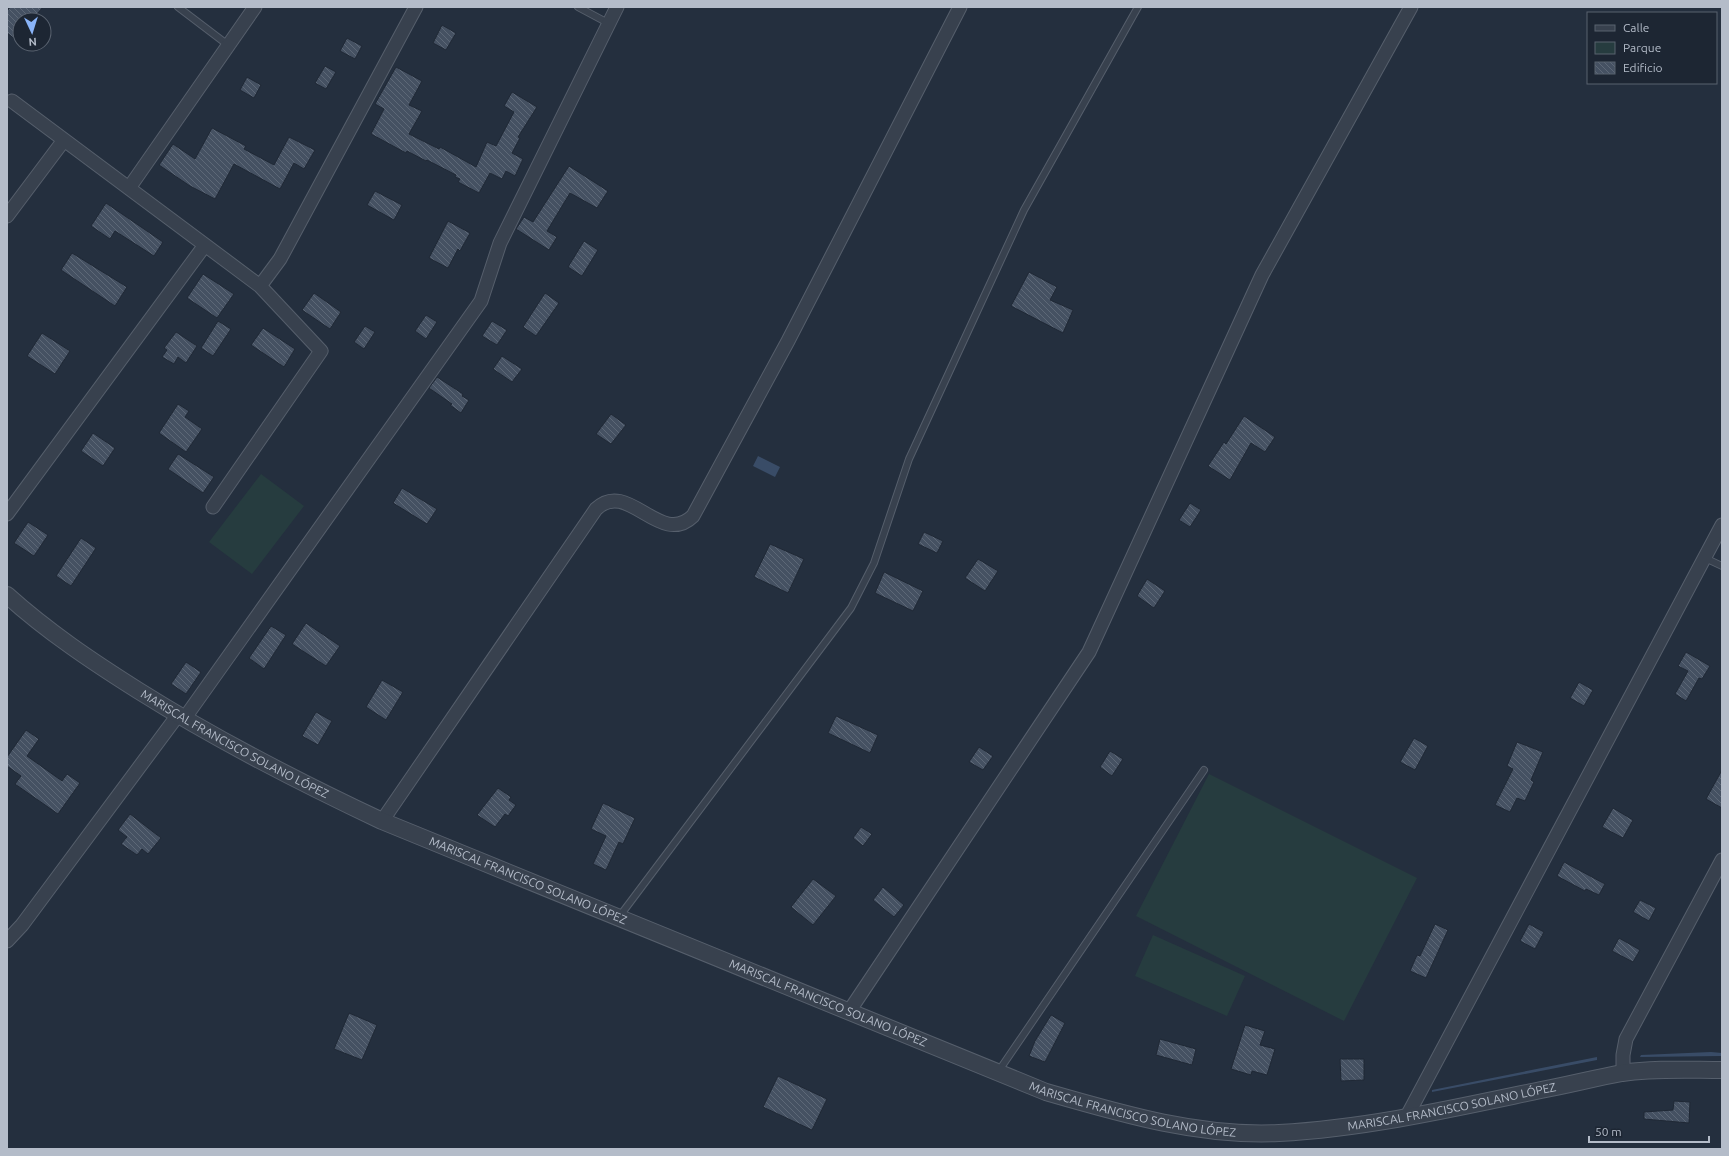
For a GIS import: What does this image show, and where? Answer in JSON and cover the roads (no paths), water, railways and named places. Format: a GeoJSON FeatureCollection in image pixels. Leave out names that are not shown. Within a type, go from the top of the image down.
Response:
{"type":"FeatureCollection","features":[{"type":"Feature","properties":{"kind":"street"},"geometry":{"type":"LineString","coordinates":[[129,188],[255,7]]}},
{"type":"Feature","properties":{"kind":"street"},"geometry":{"type":"LineString","coordinates":[[260,286],[280,259],[416,7]]}},
{"type":"Feature","properties":{"kind":"street"},"geometry":{"type":"LineString","coordinates":[[7,941],[22,925],[181,717],[481,301],[500,243],[617,7]]}},
{"type":"Feature","properties":{"kind":"street"},"geometry":{"type":"LineString","coordinates":[[382,821],[600,506],[610,501],[622,501],[668,525],[682,524],[693,516],[788,341],[960,7]]}},
{"type":"Feature","properties":{"kind":"street"},"geometry":{"type":"LineString","coordinates":[[850,1010],[1089,652],[1262,275],[1411,7]]}},
{"type":"Feature","properties":{"kind":"street"},"geometry":{"type":"LineString","coordinates":[[12,101],[260,286],[320,351],[213,507]]}},
{"type":"Feature","properties":{"kind":"street"},"geometry":{"type":"LineString","coordinates":[[7,216],[64,140]]}},
{"type":"Feature","properties":{"kind":"street"},"geometry":{"type":"LineString","coordinates":[[7,514],[205,245]]}},
{"type":"Feature","properties":{"kind":"street"},"geometry":{"type":"LineString","coordinates":[[1406,1118],[1722,525]]}},
{"type":"Feature","properties":{"kind":"street","name":"MARISCAL FRANCISCO SOLANO LÓPEZ"},"geometry":{"type":"LineString","coordinates":[[7,595],[34,620],[86,657],[181,717],[320,792],[382,821],[850,1010],[1046,1092],[1112,1111],[1190,1127],[1239,1132],[1278,1133],[1343,1127],[1406,1118],[1623,1073],[1722,1070]]}},
{"type":"Feature","properties":{"kind":"street"},"geometry":{"type":"LineString","coordinates":[[1623,1073],[1623,1055],[1626,1039],[1722,860]]}},
{"type":"Feature","properties":{"kind":"lane"},"geometry":{"type":"LineString","coordinates":[[178,7],[228,45]]}},
{"type":"Feature","properties":{"kind":"lane"},"geometry":{"type":"LineString","coordinates":[[578,7],[608,23]]}},
{"type":"Feature","properties":{"kind":"lane"},"geometry":{"type":"LineString","coordinates":[[620,917],[851,608],[874,563],[909,459],[1024,210],[1138,7]]}},
{"type":"Feature","properties":{"kind":"lane"},"geometry":{"type":"LineString","coordinates":[[1705,558],[1722,566]]}},
{"type":"Feature","properties":{"kind":"lane"},"geometry":{"type":"LineString","coordinates":[[998,1072],[1204,770]]}},
{"type":"Feature","properties":{"kind":"water"},"geometry":{"type":"Polygon","coordinates":[[[758,456],[780,467],[775,477],[753,466],[758,456]]]}},
{"type":"Feature","properties":{"kind":"water"},"geometry":{"type":"Polygon","coordinates":[[[1711,1052],[1722,1053],[1722,1056],[1640,1057],[1641,1055],[1711,1052]]]}},
{"type":"Feature","properties":{"kind":"water"},"geometry":{"type":"Polygon","coordinates":[[[1597,1057],[1597,1060],[1432,1092],[1432,1090],[1597,1057]]]}}]}
